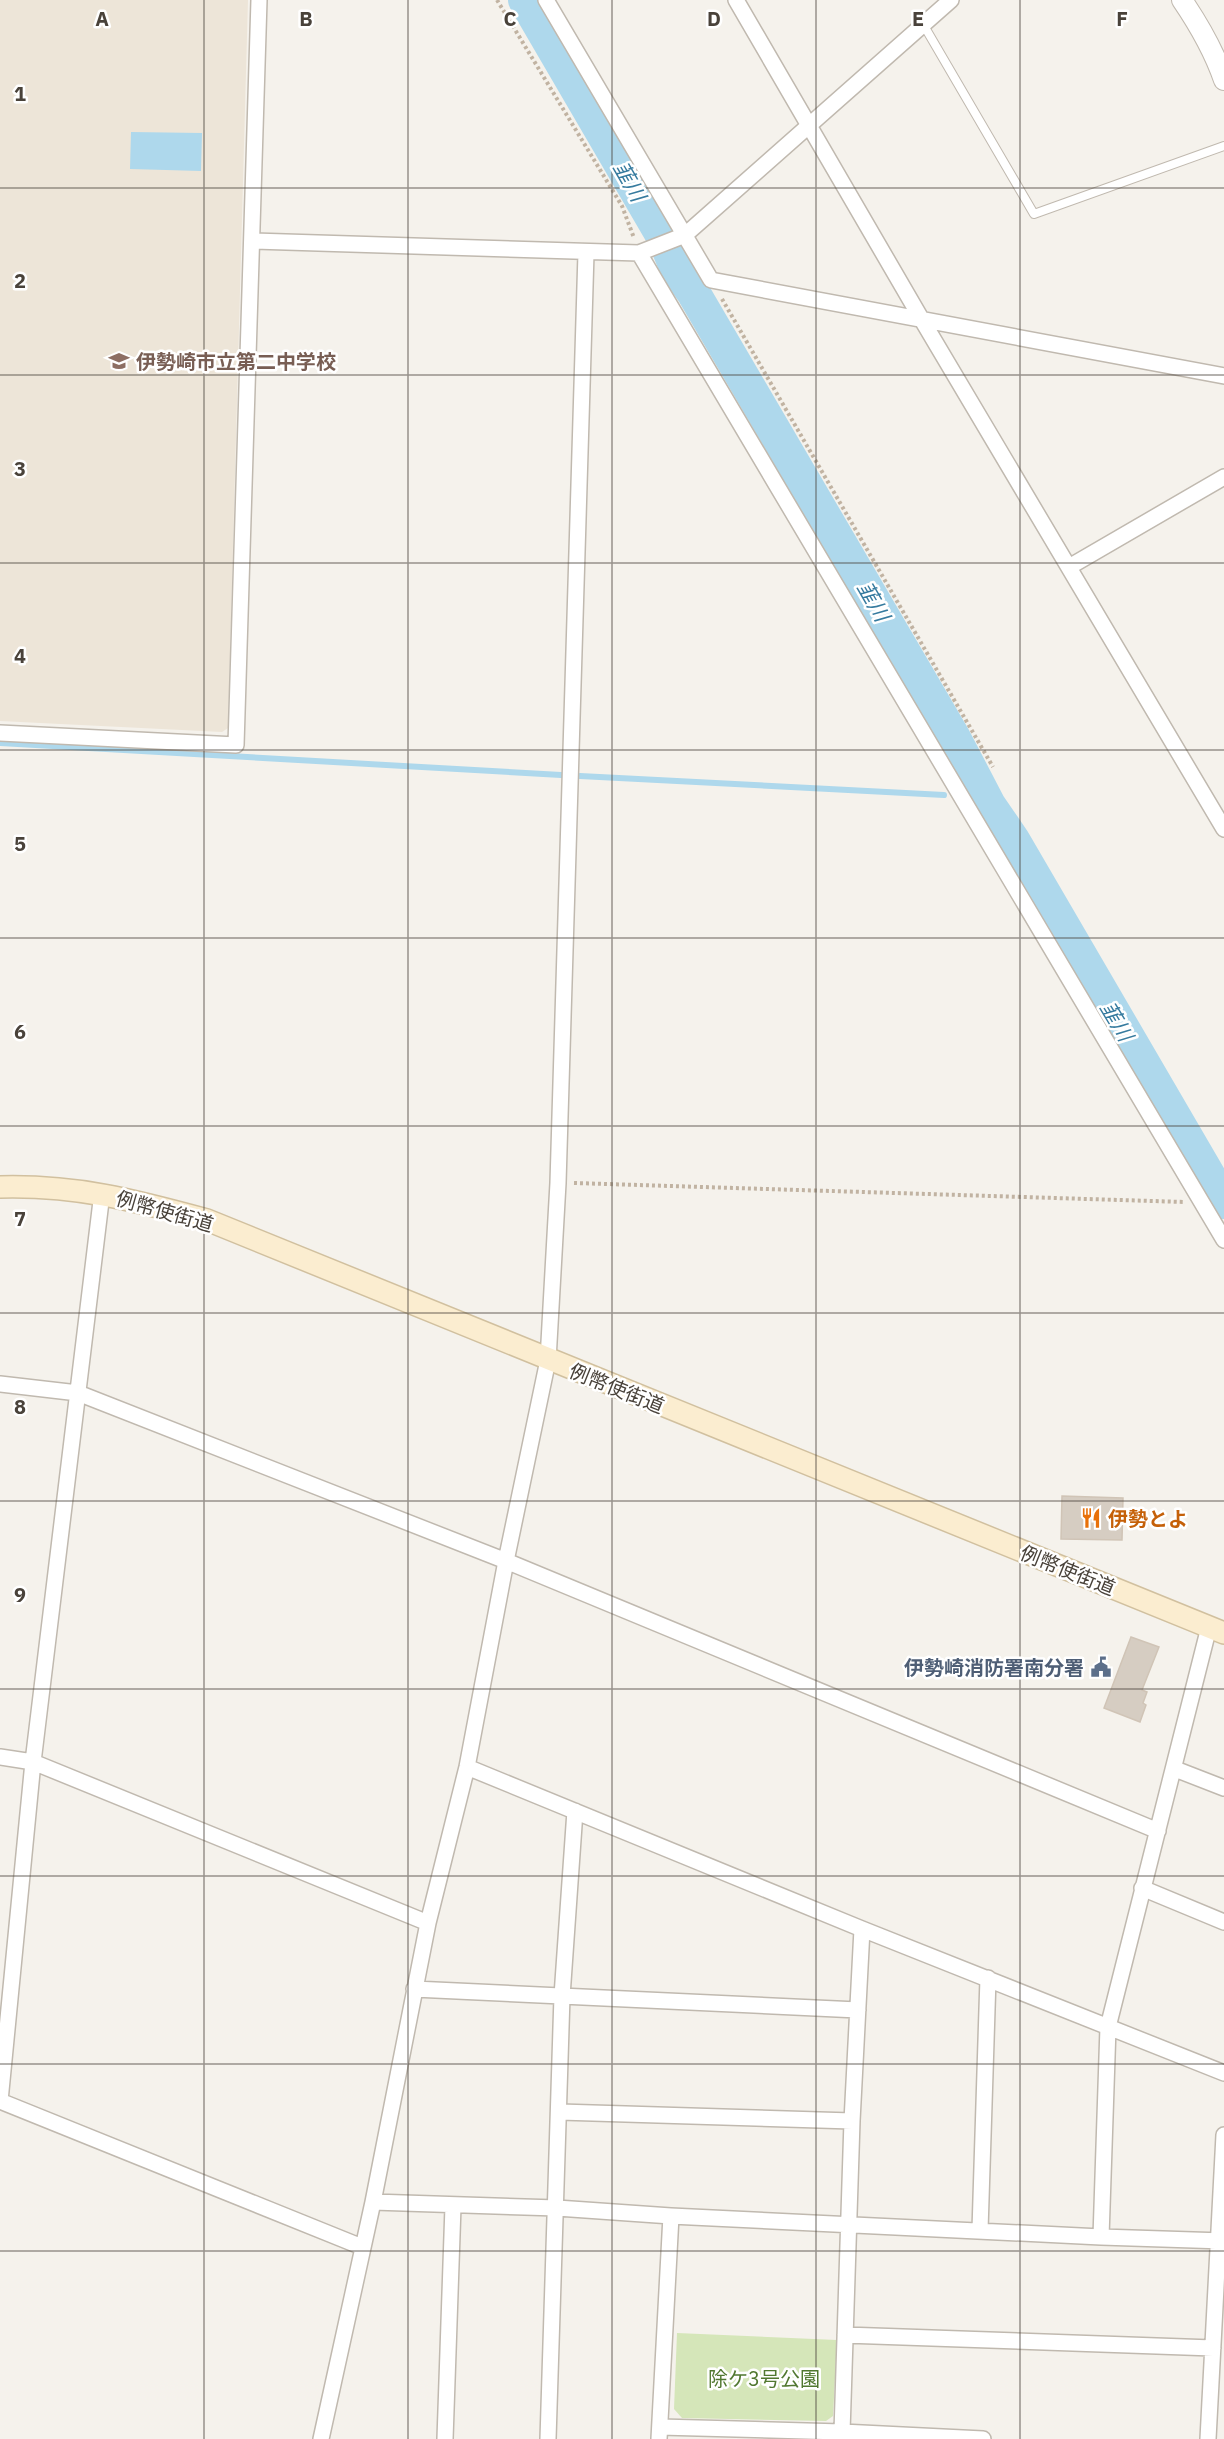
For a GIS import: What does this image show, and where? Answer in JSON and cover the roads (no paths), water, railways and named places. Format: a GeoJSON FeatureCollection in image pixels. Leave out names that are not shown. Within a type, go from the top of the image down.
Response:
{"type":"FeatureCollection","features":[{"type":"Feature","properties":{"kind":"main road","name":"例幣使街道"},"geometry":{"type":"LineString","coordinates":[[0,1187],[49,1187],[102,1193],[207,1220],[1216,1630]]}},
{"type":"Feature","properties":{"kind":"street"},"geometry":{"type":"LineString","coordinates":[[0,733],[236,745],[259,0]]}},
{"type":"Feature","properties":{"kind":"street"},"geometry":{"type":"LineString","coordinates":[[546,0],[680,237],[711,280],[1224,376]]}},
{"type":"Feature","properties":{"kind":"street"},"geometry":{"type":"LineString","coordinates":[[736,0],[922,320],[1224,829]]}},
{"type":"Feature","properties":{"kind":"street"},"geometry":{"type":"LineString","coordinates":[[1182,0],[1221,57],[1224,80]]}},
{"type":"Feature","properties":{"kind":"street"},"geometry":{"type":"LineString","coordinates":[[253,241],[586,253],[642,251],[680,237],[923,24],[944,2]]}},
{"type":"Feature","properties":{"kind":"street"},"geometry":{"type":"LineString","coordinates":[[642,251],[1224,1240]]}},
{"type":"Feature","properties":{"kind":"street"},"geometry":{"type":"LineString","coordinates":[[321,2439],[373,2202],[428,1923],[467,1767],[506,1561],[548,1360],[558,1183],[586,253]]}},
{"type":"Feature","properties":{"kind":"street"},"geometry":{"type":"LineString","coordinates":[[1069,567],[1224,477]]}},
{"type":"Feature","properties":{"kind":"street"},"geometry":{"type":"LineString","coordinates":[[102,1193],[33,1762],[0,2101],[362,2247]]}},
{"type":"Feature","properties":{"kind":"street"},"geometry":{"type":"LineString","coordinates":[[0,1384],[78,1393],[506,1561],[1158,1831]]}},
{"type":"Feature","properties":{"kind":"street"},"geometry":{"type":"LineString","coordinates":[[1101,2237],[1108,2027],[1174,1769],[1216,1630]]}},
{"type":"Feature","properties":{"kind":"street"},"geometry":{"type":"LineString","coordinates":[[0,1757],[33,1762],[428,1923]]}},
{"type":"Feature","properties":{"kind":"street"},"geometry":{"type":"LineString","coordinates":[[467,1767],[861,1929],[1224,2073]]}},
{"type":"Feature","properties":{"kind":"street"},"geometry":{"type":"LineString","coordinates":[[1174,1769],[1224,1788]]}},
{"type":"Feature","properties":{"kind":"street"},"geometry":{"type":"LineString","coordinates":[[548,2439],[562,1996],[575,1811]]}},
{"type":"Feature","properties":{"kind":"street"},"geometry":{"type":"LineString","coordinates":[[1142,1888],[1224,1922]]}},
{"type":"Feature","properties":{"kind":"street"},"geometry":{"type":"LineString","coordinates":[[842,2432],[848,2224],[861,1929]]}},
{"type":"Feature","properties":{"kind":"street"},"geometry":{"type":"LineString","coordinates":[[980,2230],[988,1978]]}},
{"type":"Feature","properties":{"kind":"street"},"geometry":{"type":"LineString","coordinates":[[414,1989],[858,2010]]}},
{"type":"Feature","properties":{"kind":"street"},"geometry":{"type":"LineString","coordinates":[[560,2112],[852,2121]]}},
{"type":"Feature","properties":{"kind":"street"},"geometry":{"type":"LineString","coordinates":[[1208,2439],[1221,2240],[1224,2135]]}},
{"type":"Feature","properties":{"kind":"street"},"geometry":{"type":"LineString","coordinates":[[373,2202],[557,2208],[671,2216],[1101,2237],[1221,2240]]}},
{"type":"Feature","properties":{"kind":"street"},"geometry":{"type":"LineString","coordinates":[[445,2439],[453,2206]]}},
{"type":"Feature","properties":{"kind":"street"},"geometry":{"type":"LineString","coordinates":[[671,2216],[659,2433],[842,2432],[983,2439]]}},
{"type":"Feature","properties":{"kind":"street"},"geometry":{"type":"LineString","coordinates":[[845,2335],[1213,2348]]}},
{"type":"Feature","properties":{"kind":"lane"},"geometry":{"type":"LineString","coordinates":[[923,24],[1034,214],[1224,146]]}},
{"type":"Feature","properties":{"kind":"water"},"geometry":{"type":"Polygon","coordinates":[[[131,132],[202,133],[201,171],[130,169],[131,132]]]}},
{"type":"Feature","properties":{"kind":"waterway","name":"韮川"},"geometry":{"type":"LineString","coordinates":[[525,0],[665,240],[677,270],[693,292],[954,738],[989,805],[1013,840],[1224,1202]]}},
{"type":"Feature","properties":{"kind":"waterway"},"geometry":{"type":"LineString","coordinates":[[0,743],[561,775]]}},
{"type":"Feature","properties":{"kind":"waterway"},"geometry":{"type":"LineString","coordinates":[[580,776],[944,795]]}},
{"type":"Feature","properties":{"kind":"waterway"},"geometry":{"type":"LineString","coordinates":[[967,790],[980,786]]}},
{"type":"Feature","properties":{"kind":"place","name":"伊勢崎市立第二中学校"},"geometry":{"type":"Point","coordinates":[119,361]}},
{"type":"Feature","properties":{"kind":"place","name":"伊勢とよ"},"geometry":{"type":"Point","coordinates":[1091,1518]}},
{"type":"Feature","properties":{"kind":"place","name":"伊勢崎消防署南分署"},"geometry":{"type":"Point","coordinates":[1101,1667]}},
{"type":"Feature","properties":{"kind":"park label","name":"除ケ3号公園"},"geometry":{"type":"Point","coordinates":[764,2378]}}]}
